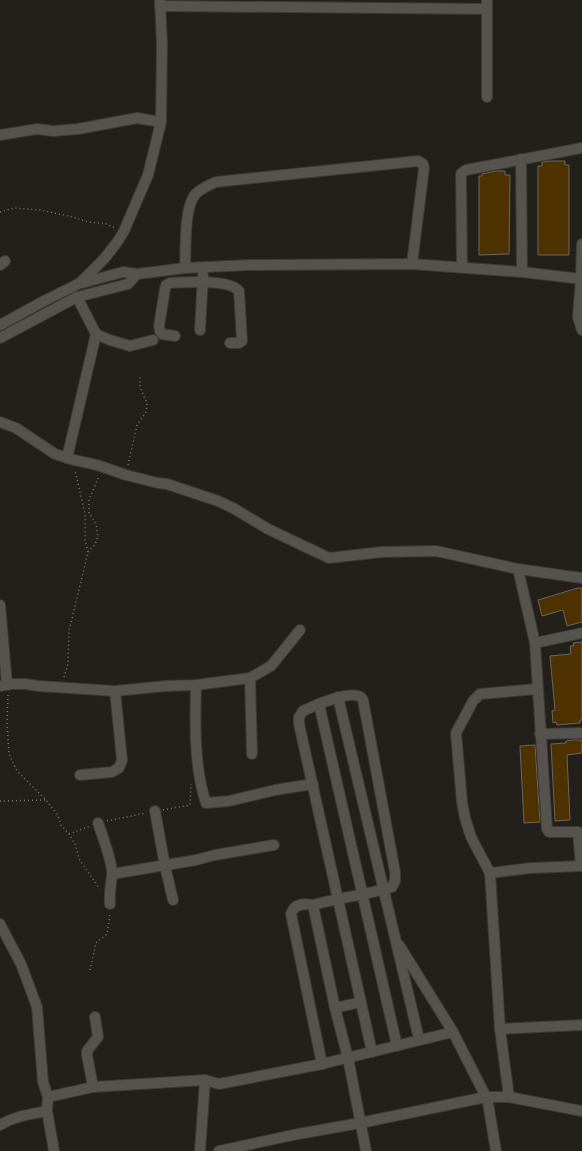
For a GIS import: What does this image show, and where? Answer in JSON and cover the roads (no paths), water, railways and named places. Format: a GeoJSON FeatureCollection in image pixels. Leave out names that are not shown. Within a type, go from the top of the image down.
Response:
{"type":"FeatureCollection","features":[{"type":"Feature","properties":{"kind":"street"},"geometry":{"type":"LineString","coordinates":[[78,284],[104,259],[124,231],[148,175],[161,122],[162,44],[160,3],[487,4],[487,97]]}},
{"type":"Feature","properties":{"kind":"street"},"geometry":{"type":"LineString","coordinates":[[0,135],[37,129],[54,131],[137,118],[161,122]]}},
{"type":"Feature","properties":{"kind":"street"},"geometry":{"type":"LineString","coordinates":[[462,267],[461,174],[466,170],[521,158],[582,148]]}},
{"type":"Feature","properties":{"kind":"street"},"geometry":{"type":"LineString","coordinates":[[521,158],[522,272]]}},
{"type":"Feature","properties":{"kind":"street"},"geometry":{"type":"LineString","coordinates":[[184,268],[188,211],[194,195],[205,187],[216,182],[418,161],[423,164],[424,168],[412,264]]}},
{"type":"Feature","properties":{"kind":"street"},"geometry":{"type":"LineString","coordinates":[[582,244],[582,279],[578,317],[582,330]]}},
{"type":"Feature","properties":{"kind":"street"},"geometry":{"type":"LineString","coordinates":[[0,325],[78,284],[123,272],[137,274],[184,268],[250,265],[412,264],[522,272],[582,279]]}},
{"type":"Feature","properties":{"kind":"street"},"geometry":{"type":"LineString","coordinates":[[200,330],[203,267]]}},
{"type":"Feature","properties":{"kind":"street"},"geometry":{"type":"LineString","coordinates":[[0,338],[77,297],[128,284],[137,274]]}},
{"type":"Feature","properties":{"kind":"street"},"geometry":{"type":"LineString","coordinates":[[175,336],[162,334],[159,326],[166,285],[170,282],[203,282],[232,286],[236,287],[239,291],[242,340],[239,342],[230,343]]}},
{"type":"Feature","properties":{"kind":"street"},"geometry":{"type":"LineString","coordinates":[[70,459],[96,334],[77,297]]}},
{"type":"Feature","properties":{"kind":"street"},"geometry":{"type":"LineString","coordinates":[[96,334],[130,346],[153,340]]}},
{"type":"Feature","properties":{"kind":"street"},"geometry":{"type":"LineString","coordinates":[[0,422],[16,428],[55,454],[126,475],[167,484],[233,508],[268,529],[329,558],[382,552],[436,551],[518,569],[582,578]]}},
{"type":"Feature","properties":{"kind":"street"},"geometry":{"type":"LineString","coordinates":[[490,874],[531,868],[582,866],[580,832],[549,832],[547,829],[534,643],[518,569]]}},
{"type":"Feature","properties":{"kind":"street"},"geometry":{"type":"LineString","coordinates":[[0,605],[6,685],[115,691],[166,686],[196,685],[250,678],[271,666],[300,630]]}},
{"type":"Feature","properties":{"kind":"street"},"geometry":{"type":"LineString","coordinates":[[534,643],[582,633]]}},
{"type":"Feature","properties":{"kind":"street"},"geometry":{"type":"LineString","coordinates":[[250,678],[252,754]]}},
{"type":"Feature","properties":{"kind":"street"},"geometry":{"type":"LineString","coordinates":[[196,685],[195,727],[200,779],[206,803],[229,801],[275,790],[313,784]]}},
{"type":"Feature","properties":{"kind":"street"},"geometry":{"type":"LineString","coordinates":[[509,1097],[500,1029],[490,874],[471,837],[465,818],[462,802],[456,734],[473,701],[480,694],[537,689]]}},
{"type":"Feature","properties":{"kind":"street"},"geometry":{"type":"LineString","coordinates":[[80,775],[112,772],[119,768],[122,760],[115,691]]}},
{"type":"Feature","properties":{"kind":"street"},"geometry":{"type":"LineString","coordinates":[[322,1064],[291,914],[292,911],[299,904],[306,903],[313,905],[338,898],[383,890],[392,887],[395,881],[395,872],[363,700],[359,695],[338,697],[302,711],[299,717],[299,724],[313,784],[338,898],[372,1052]]}},
{"type":"Feature","properties":{"kind":"street"},"geometry":{"type":"LineString","coordinates":[[338,697],[419,1040]]}},
{"type":"Feature","properties":{"kind":"street"},"geometry":{"type":"LineString","coordinates":[[319,704],[397,1046]]}},
{"type":"Feature","properties":{"kind":"street"},"geometry":{"type":"LineString","coordinates":[[540,734],[582,733]]}},
{"type":"Feature","properties":{"kind":"street"},"geometry":{"type":"LineString","coordinates":[[155,811],[173,900]]}},
{"type":"Feature","properties":{"kind":"street"},"geometry":{"type":"LineString","coordinates":[[98,823],[106,847],[112,874],[109,892],[110,904]]}},
{"type":"Feature","properties":{"kind":"street"},"geometry":{"type":"LineString","coordinates":[[112,874],[165,866],[215,855],[274,845]]}},
{"type":"Feature","properties":{"kind":"street"},"geometry":{"type":"LineString","coordinates":[[313,905],[335,1008],[348,1058],[366,1151]]}},
{"type":"Feature","properties":{"kind":"street"},"geometry":{"type":"LineString","coordinates":[[0,924],[21,964],[37,1007],[44,1082],[48,1096],[47,1112],[54,1151]]}},
{"type":"Feature","properties":{"kind":"street"},"geometry":{"type":"LineString","coordinates":[[395,938],[453,1032],[487,1097],[496,1151]]}},
{"type":"Feature","properties":{"kind":"street"},"geometry":{"type":"LineString","coordinates":[[335,1008],[361,1002]]}},
{"type":"Feature","properties":{"kind":"street"},"geometry":{"type":"LineString","coordinates":[[93,1087],[87,1051],[98,1037],[95,1017]]}},
{"type":"Feature","properties":{"kind":"street"},"geometry":{"type":"LineString","coordinates":[[500,1029],[582,1025]]}},
{"type":"Feature","properties":{"kind":"street"},"geometry":{"type":"LineString","coordinates":[[48,1096],[93,1087],[205,1080],[219,1084],[322,1064],[453,1032]]}},
{"type":"Feature","properties":{"kind":"street"},"geometry":{"type":"LineString","coordinates":[[200,1151],[205,1080]]}},
{"type":"Feature","properties":{"kind":"street"},"geometry":{"type":"LineString","coordinates":[[219,1151],[487,1097],[509,1097],[582,1111]]}},
{"type":"Feature","properties":{"kind":"street"},"geometry":{"type":"LineString","coordinates":[[0,1125],[8,1120],[21,1116],[47,1112]]}}]}
